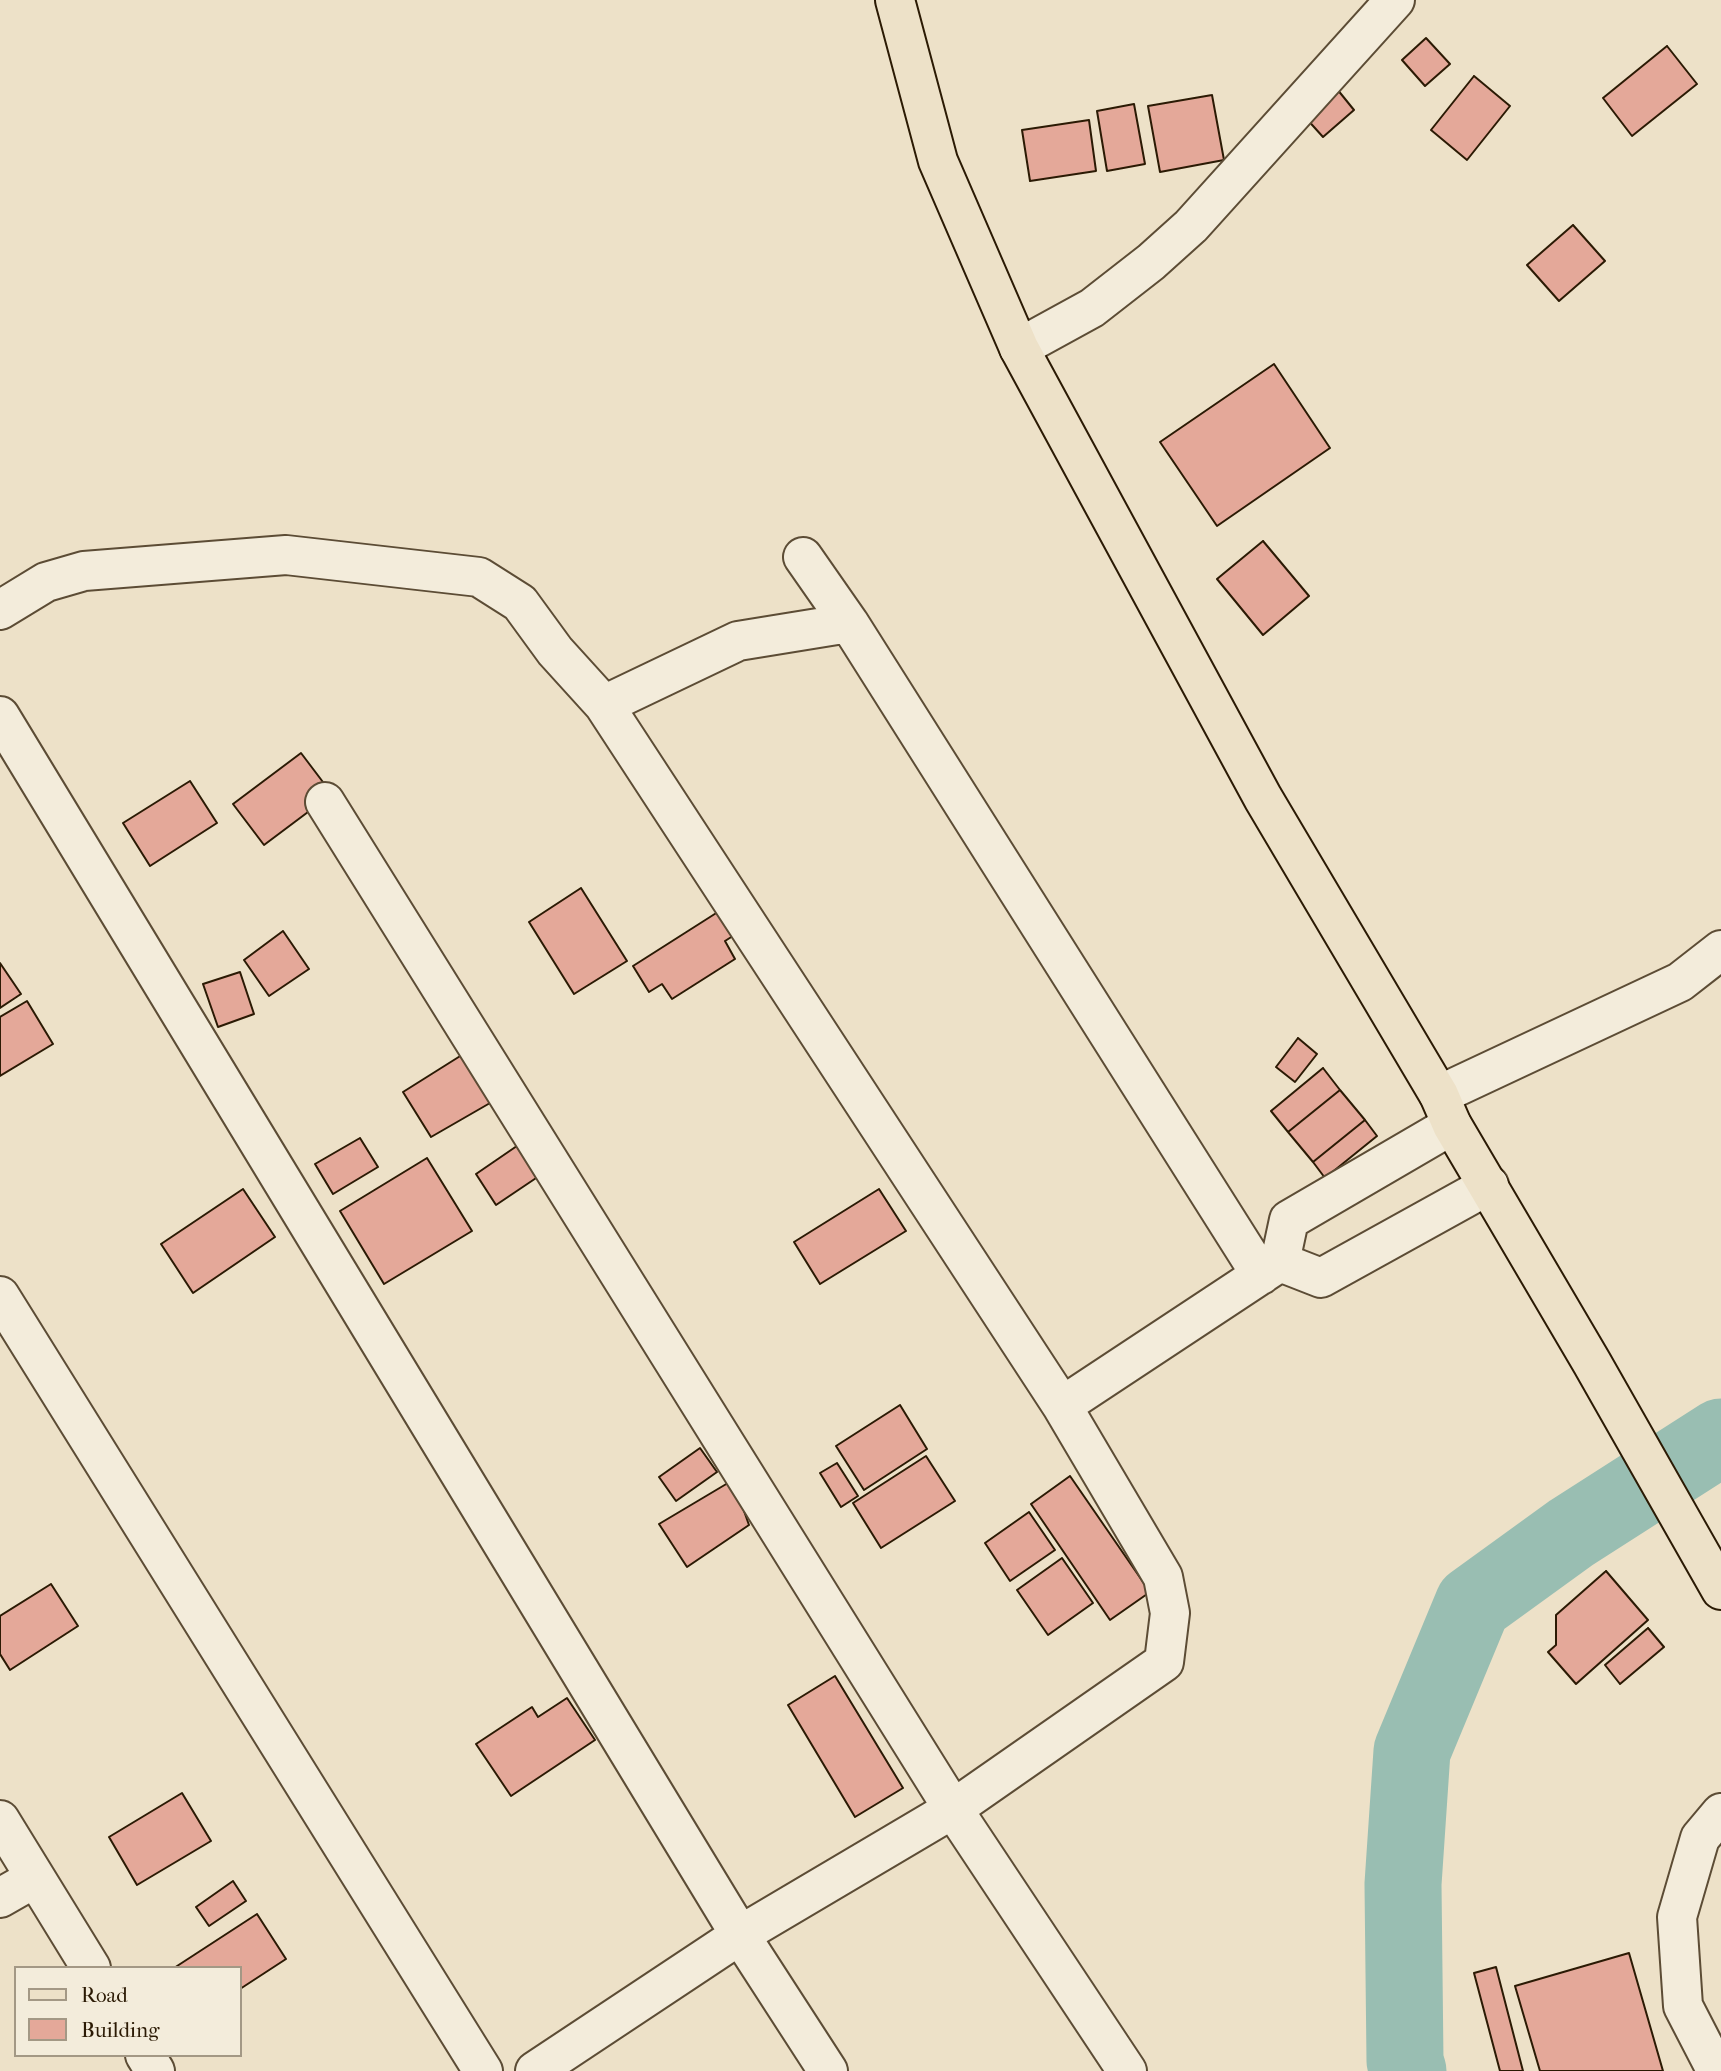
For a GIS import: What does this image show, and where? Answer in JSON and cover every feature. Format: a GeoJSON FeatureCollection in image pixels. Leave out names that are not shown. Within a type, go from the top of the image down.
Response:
{"type":"FeatureCollection","features":[{"type":"Feature","properties":{"kind":"main road"},"geometry":{"type":"LineString","coordinates":[[895,0],[938,161],[1019,348],[1264,798],[1717,1583]]}},
{"type":"Feature","properties":{"kind":"street"},"geometry":{"type":"LineString","coordinates":[[1019,348],[1092,308],[1151,262],[1191,226],[1395,0]]}},
{"type":"Feature","properties":{"kind":"street"},"geometry":{"type":"LineString","coordinates":[[0,610],[46,582],[84,571],[286,555],[480,577],[520,603],[555,651],[604,705],[1062,1406],[1163,1577],[1170,1613],[1164,1662],[953,1809],[740,1935],[535,2071]]}},
{"type":"Feature","properties":{"kind":"street"},"geometry":{"type":"LineString","coordinates":[[803,557],[849,623],[1270,1268],[1321,1278],[1489,1185]]}},
{"type":"Feature","properties":{"kind":"street"},"geometry":{"type":"LineString","coordinates":[[604,705],[738,641],[849,623]]}},
{"type":"Feature","properties":{"kind":"street"},"geometry":{"type":"LineString","coordinates":[[0,716],[740,1935],[828,2071]]}},
{"type":"Feature","properties":{"kind":"street"},"geometry":{"type":"LineString","coordinates":[[325,802],[953,1809],[1127,2071]]}},
{"type":"Feature","properties":{"kind":"street"},"geometry":{"type":"LineString","coordinates":[[1062,1406],[1270,1268],[1289,1220],[1446,1110],[1680,982],[1721,950]]}},
{"type":"Feature","properties":{"kind":"street"},"geometry":{"type":"LineString","coordinates":[[0,1296],[483,2071]]}},
{"type":"Feature","properties":{"kind":"street"},"geometry":{"type":"LineString","coordinates":[[1721,1813],[1700,1838],[1677,1917],[1683,2006],[1714,2066],[1721,2071]]}},
{"type":"Feature","properties":{"kind":"street"},"geometry":{"type":"LineString","coordinates":[[0,1820],[90,1966]]}},
{"type":"Feature","properties":{"kind":"street"},"geometry":{"type":"LineString","coordinates":[[0,1898],[35,1878]]}},
{"type":"Feature","properties":{"kind":"building"},"geometry":{"type":"Polygon","coordinates":[[[1426,38],[1450,64],[1425,86],[1402,60],[1426,38]]]}},
{"type":"Feature","properties":{"kind":"building"},"geometry":{"type":"Polygon","coordinates":[[[1667,46],[1697,84],[1632,136],[1603,98],[1667,46]]]}},
{"type":"Feature","properties":{"kind":"building"},"geometry":{"type":"Polygon","coordinates":[[[1474,76],[1510,106],[1467,160],[1431,130],[1474,76]]]}},
{"type":"Feature","properties":{"kind":"building"},"geometry":{"type":"Polygon","coordinates":[[[1337,89],[1354,110],[1323,137],[1305,117],[1337,89]]]}},
{"type":"Feature","properties":{"kind":"building"},"geometry":{"type":"Polygon","coordinates":[[[1212,95],[1224,160],[1160,172],[1148,106],[1212,95]]]}},
{"type":"Feature","properties":{"kind":"building"},"geometry":{"type":"Polygon","coordinates":[[[1134,104],[1145,164],[1107,171],[1097,111],[1134,104]]]}},
{"type":"Feature","properties":{"kind":"building"},"geometry":{"type":"Polygon","coordinates":[[[1089,120],[1096,171],[1030,181],[1022,130],[1089,120]]]}},
{"type":"Feature","properties":{"kind":"building"},"geometry":{"type":"Polygon","coordinates":[[[1573,225],[1605,261],[1559,301],[1527,265],[1573,225]]]}},
{"type":"Feature","properties":{"kind":"building"},"geometry":{"type":"Polygon","coordinates":[[[1274,364],[1330,448],[1217,526],[1160,442],[1274,364]]]}},
{"type":"Feature","properties":{"kind":"building"},"geometry":{"type":"Polygon","coordinates":[[[1263,541],[1309,596],[1263,635],[1217,579],[1263,541]]]}},
{"type":"Feature","properties":{"kind":"building"},"geometry":{"type":"Polygon","coordinates":[[[301,753],[332,794],[264,845],[233,804],[301,753]]]}},
{"type":"Feature","properties":{"kind":"building"},"geometry":{"type":"Polygon","coordinates":[[[190,781],[217,823],[150,866],[123,823],[190,781]]]}},
{"type":"Feature","properties":{"kind":"building"},"geometry":{"type":"Polygon","coordinates":[[[581,888],[627,961],[574,994],[529,922],[581,888]]]}},
{"type":"Feature","properties":{"kind":"building"},"geometry":{"type":"Polygon","coordinates":[[[721,910],[736,934],[725,941],[735,959],[672,999],[662,984],[649,992],[633,966],[721,910]]]}},
{"type":"Feature","properties":{"kind":"building"},"geometry":{"type":"Polygon","coordinates":[[[283,931],[309,969],[269,996],[244,960],[283,931]]]}},
{"type":"Feature","properties":{"kind":"building"},"geometry":{"type":"Polygon","coordinates":[[[0,963],[21,994],[0,1008],[0,963]]]}},
{"type":"Feature","properties":{"kind":"building"},"geometry":{"type":"Polygon","coordinates":[[[240,972],[254,1014],[218,1027],[203,984],[240,972]]]}},
{"type":"Feature","properties":{"kind":"building"},"geometry":{"type":"Polygon","coordinates":[[[27,1001],[53,1044],[0,1076],[0,1017],[27,1001]]]}},
{"type":"Feature","properties":{"kind":"building"},"geometry":{"type":"Polygon","coordinates":[[[1298,1038],[1317,1054],[1295,1082],[1276,1067],[1298,1038]]]}},
{"type":"Feature","properties":{"kind":"building"},"geometry":{"type":"Polygon","coordinates":[[[465,1053],[497,1099],[431,1137],[403,1092],[465,1053]]]}},
{"type":"Feature","properties":{"kind":"building"},"geometry":{"type":"Polygon","coordinates":[[[1323,1068],[1340,1090],[1288,1132],[1271,1111],[1323,1068]]]}},
{"type":"Feature","properties":{"kind":"building"},"geometry":{"type":"Polygon","coordinates":[[[1340,1090],[1365,1120],[1313,1162],[1288,1132],[1340,1090]]]}},
{"type":"Feature","properties":{"kind":"building"},"geometry":{"type":"Polygon","coordinates":[[[1365,1120],[1377,1136],[1325,1178],[1313,1162],[1365,1120]]]}},
{"type":"Feature","properties":{"kind":"building"},"geometry":{"type":"Polygon","coordinates":[[[530,1137],[551,1168],[496,1205],[476,1174],[530,1137]]]}},
{"type":"Feature","properties":{"kind":"building"},"geometry":{"type":"Polygon","coordinates":[[[360,1138],[378,1167],[333,1194],[315,1164],[360,1138]]]}},
{"type":"Feature","properties":{"kind":"building"},"geometry":{"type":"Polygon","coordinates":[[[427,1158],[472,1231],[384,1284],[340,1211],[427,1158]]]}},
{"type":"Feature","properties":{"kind":"building"},"geometry":{"type":"Polygon","coordinates":[[[243,1189],[275,1237],[193,1293],[161,1244],[243,1189]]]}},
{"type":"Feature","properties":{"kind":"building"},"geometry":{"type":"Polygon","coordinates":[[[879,1189],[906,1231],[820,1284],[794,1242],[879,1189]]]}},
{"type":"Feature","properties":{"kind":"building"},"geometry":{"type":"Polygon","coordinates":[[[900,1405],[927,1449],[864,1490],[836,1446],[900,1405]]]}},
{"type":"Feature","properties":{"kind":"building"},"geometry":{"type":"Polygon","coordinates":[[[700,1448],[717,1472],[676,1501],[659,1477],[700,1448]]]}},
{"type":"Feature","properties":{"kind":"building"},"geometry":{"type":"Polygon","coordinates":[[[926,1456],[955,1501],[881,1548],[853,1503],[926,1456]]]}},
{"type":"Feature","properties":{"kind":"building"},"geometry":{"type":"Polygon","coordinates":[[[837,1463],[858,1496],[841,1507],[820,1473],[837,1463]]]}},
{"type":"Feature","properties":{"kind":"building"},"geometry":{"type":"Polygon","coordinates":[[[1070,1476],[1150,1592],[1110,1620],[1031,1504],[1070,1476]]]}},
{"type":"Feature","properties":{"kind":"building"},"geometry":{"type":"Polygon","coordinates":[[[733,1480],[749,1525],[687,1567],[659,1524],[733,1480]]]}},
{"type":"Feature","properties":{"kind":"building"},"geometry":{"type":"Polygon","coordinates":[[[1029,1512],[1055,1550],[1010,1581],[985,1543],[1029,1512]]]}},
{"type":"Feature","properties":{"kind":"building"},"geometry":{"type":"Polygon","coordinates":[[[1062,1558],[1093,1603],[1048,1635],[1017,1590],[1062,1558]]]}},
{"type":"Feature","properties":{"kind":"building"},"geometry":{"type":"Polygon","coordinates":[[[1606,1571],[1648,1620],[1576,1684],[1548,1652],[1556,1645],[1556,1615],[1606,1571]]]}},
{"type":"Feature","properties":{"kind":"building"},"geometry":{"type":"Polygon","coordinates":[[[51,1584],[78,1626],[10,1670],[0,1654],[0,1616],[51,1584]]]}},
{"type":"Feature","properties":{"kind":"building"},"geometry":{"type":"Polygon","coordinates":[[[1648,1628],[1664,1647],[1620,1684],[1605,1665],[1648,1628]]]}},
{"type":"Feature","properties":{"kind":"building"},"geometry":{"type":"Polygon","coordinates":[[[835,1676],[903,1788],[855,1817],[788,1705],[835,1676]]]}},
{"type":"Feature","properties":{"kind":"building"},"geometry":{"type":"Polygon","coordinates":[[[567,1698],[595,1740],[511,1796],[476,1744],[532,1707],[538,1717],[567,1698]]]}},
{"type":"Feature","properties":{"kind":"building"},"geometry":{"type":"Polygon","coordinates":[[[182,1793],[211,1841],[137,1885],[109,1837],[182,1793]]]}},
{"type":"Feature","properties":{"kind":"building"},"geometry":{"type":"Polygon","coordinates":[[[233,1881],[246,1901],[209,1926],[196,1907],[233,1881]]]}},
{"type":"Feature","properties":{"kind":"building"},"geometry":{"type":"Polygon","coordinates":[[[257,1914],[286,1959],[242,1988],[242,1966],[177,1966],[257,1914]]]}},
{"type":"Feature","properties":{"kind":"building"},"geometry":{"type":"Polygon","coordinates":[[[1629,1953],[1663,2071],[1540,2071],[1515,1986],[1629,1953]]]}},
{"type":"Feature","properties":{"kind":"building"},"geometry":{"type":"Polygon","coordinates":[[[1496,1967],[1523,2071],[1500,2071],[1474,1973],[1496,1967]]]}},
{"type":"Feature","properties":{"kind":"waterway"},"geometry":{"type":"LineString","coordinates":[[1408,2071],[1405,2061],[1403,1884],[1412,1751],[1473,1604],[1571,1533],[1721,1437]]}}]}
